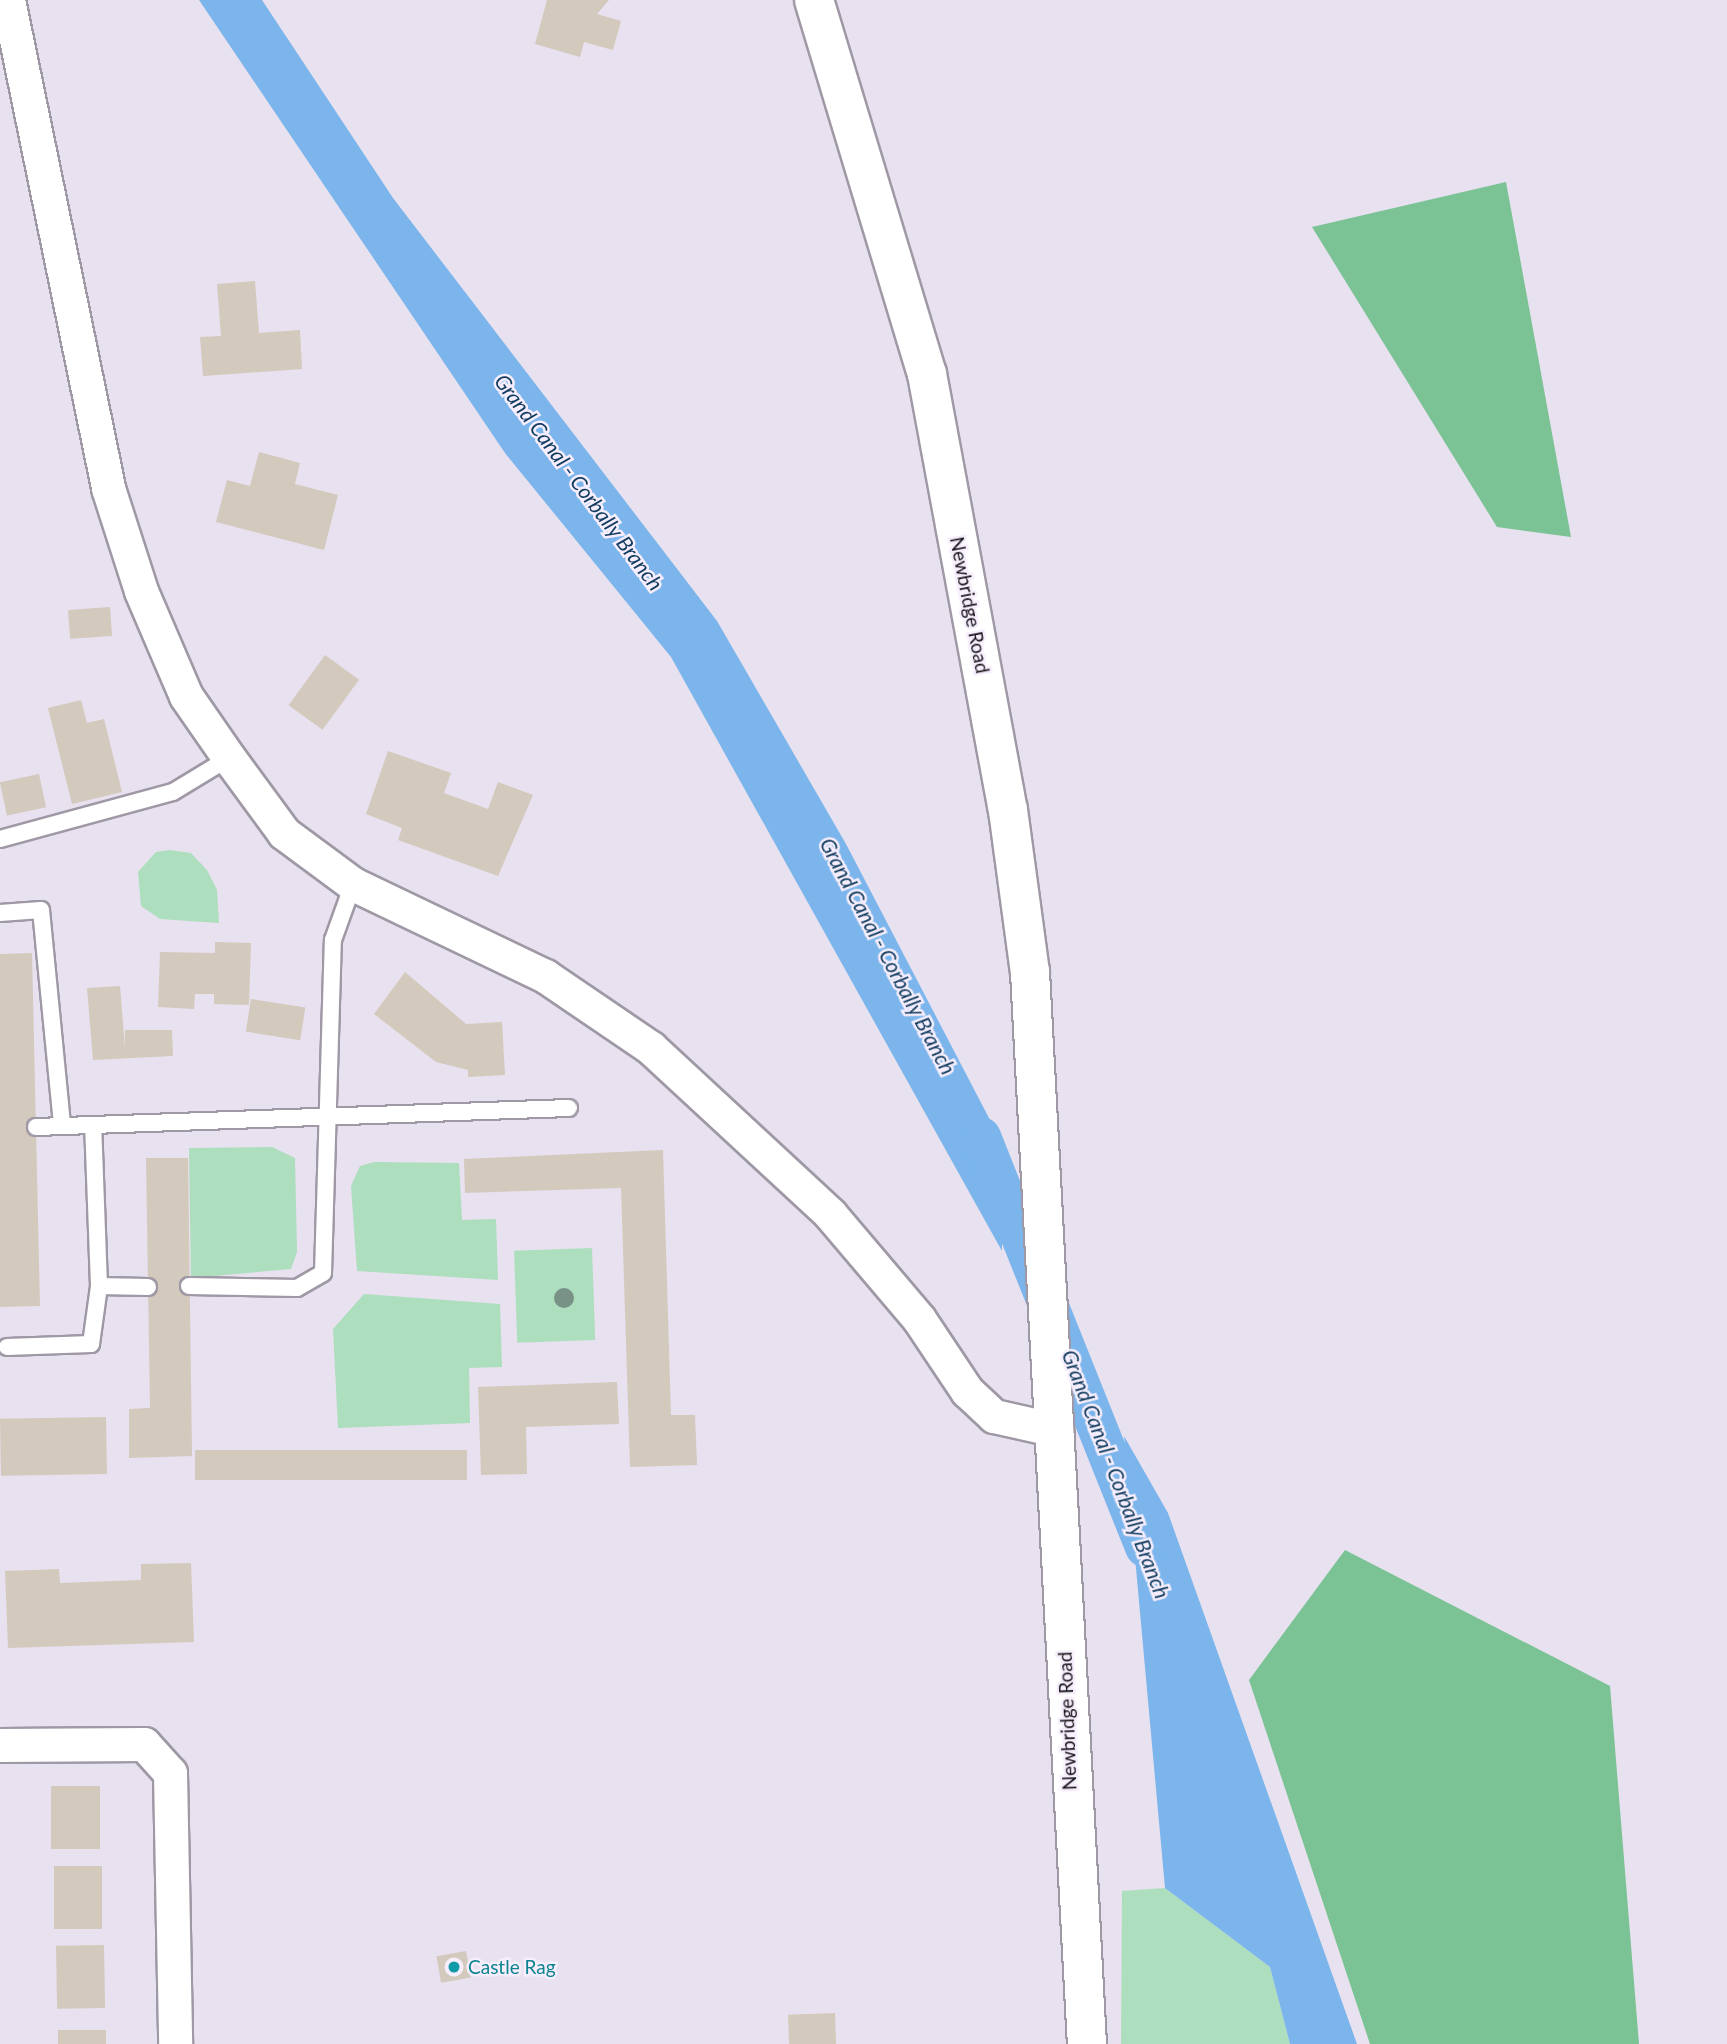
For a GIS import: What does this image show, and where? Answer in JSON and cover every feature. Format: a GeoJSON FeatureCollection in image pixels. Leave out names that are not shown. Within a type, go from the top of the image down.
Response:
{"type":"FeatureCollection","features":[{"type":"Feature","properties":{"kind":"main road","name":"Newbridge Road"},"geometry":{"type":"LineString","coordinates":[[814,0],[929,387],[1012,837],[1030,972],[1047,1225],[1087,2044]]}},
{"type":"Feature","properties":{"kind":"street"},"geometry":{"type":"LineString","coordinates":[[8,0],[108,488],[141,591],[186,696],[284,833],[353,884],[545,975],[650,1048],[830,1214],[919,1319],[967,1391],[994,1416],[1055,1414]]}},
{"type":"Feature","properties":{"kind":"street"},"geometry":{"type":"LineString","coordinates":[[0,1745],[144,1744],[170,1773],[175,2044]]}},
{"type":"Feature","properties":{"kind":"lane"},"geometry":{"type":"LineString","coordinates":[[0,839],[173,792],[229,758]]}},
{"type":"Feature","properties":{"kind":"lane"},"geometry":{"type":"LineString","coordinates":[[190,1286],[297,1288],[323,1273],[324,1117],[332,940],[353,884]]}},
{"type":"Feature","properties":{"kind":"lane"},"geometry":{"type":"LineString","coordinates":[[0,913],[41,910],[62,1126]]}},
{"type":"Feature","properties":{"kind":"lane"},"geometry":{"type":"LineString","coordinates":[[36,1127],[569,1108]]}},
{"type":"Feature","properties":{"kind":"lane"},"geometry":{"type":"LineString","coordinates":[[7,1347],[91,1343],[99,1286],[93,1125]]}},
{"type":"Feature","properties":{"kind":"lane"},"geometry":{"type":"LineString","coordinates":[[99,1286],[148,1287]]}},
{"type":"Feature","properties":{"kind":"green space"},"geometry":{"type":"Polygon","coordinates":[[[1506,182],[1571,537],[1497,527],[1312,227],[1506,182]]]}},
{"type":"Feature","properties":{"kind":"green space"},"geometry":{"type":"Polygon","coordinates":[[[170,850],[191,853],[207,870],[217,890],[219,923],[160,919],[141,906],[138,872],[156,852],[170,850]]]}},
{"type":"Feature","properties":{"kind":"green space"},"geometry":{"type":"Polygon","coordinates":[[[272,1147],[295,1158],[297,1252],[291,1269],[191,1278],[189,1148],[272,1147]]]}},
{"type":"Feature","properties":{"kind":"green space"},"geometry":{"type":"Polygon","coordinates":[[[374,1162],[459,1163],[462,1220],[496,1219],[498,1280],[357,1271],[351,1186],[360,1166],[374,1162]]]}},
{"type":"Feature","properties":{"kind":"green space"},"geometry":{"type":"Polygon","coordinates":[[[592,1248],[595,1340],[517,1343],[514,1251],[592,1248]]]}},
{"type":"Feature","properties":{"kind":"green space"},"geometry":{"type":"Polygon","coordinates":[[[364,1294],[500,1304],[502,1367],[469,1368],[470,1423],[338,1428],[333,1329],[364,1294]]]}},
{"type":"Feature","properties":{"kind":"green space"},"geometry":{"type":"Polygon","coordinates":[[[1345,1550],[1610,1686],[1639,2044],[1370,2044],[1249,1680],[1345,1550]]]}},
{"type":"Feature","properties":{"kind":"green space"},"geometry":{"type":"Polygon","coordinates":[[[1165,1888],[1270,1967],[1290,2044],[1121,2044],[1122,1891],[1165,1888]]]}},
{"type":"Feature","properties":{"kind":"water"},"geometry":{"type":"Polygon","coordinates":[[[199,0],[262,0],[393,198],[717,621],[846,844],[1001,1141],[1002,1251],[671,657],[505,453],[199,0]]]}},
{"type":"Feature","properties":{"kind":"water"},"geometry":{"type":"Polygon","coordinates":[[[1124,1436],[1168,1513],[1357,2044],[1290,2044],[1270,1967],[1165,1888],[1124,1436]]]}},
{"type":"Feature","properties":{"kind":"building"},"geometry":{"type":"Polygon","coordinates":[[[547,0],[609,0],[597,14],[621,21],[613,50],[584,42],[580,57],[535,44],[547,0]]]}},
{"type":"Feature","properties":{"kind":"building"},"geometry":{"type":"Polygon","coordinates":[[[255,281],[259,333],[300,330],[302,369],[203,376],[200,337],[221,336],[217,284],[255,281]]]}},
{"type":"Feature","properties":{"kind":"building"},"geometry":{"type":"Polygon","coordinates":[[[259,452],[300,463],[295,484],[338,495],[324,550],[216,522],[227,480],[250,486],[259,452]]]}},
{"type":"Feature","properties":{"kind":"building"},"geometry":{"type":"Polygon","coordinates":[[[110,607],[112,636],[70,639],[68,610],[110,607]]]}},
{"type":"Feature","properties":{"kind":"building"},"geometry":{"type":"Polygon","coordinates":[[[325,655],[359,680],[323,730],[289,705],[325,655]]]}},
{"type":"Feature","properties":{"kind":"building"},"geometry":{"type":"Polygon","coordinates":[[[81,700],[87,723],[104,719],[122,792],[72,804],[48,708],[81,700]]]}},
{"type":"Feature","properties":{"kind":"building"},"geometry":{"type":"Polygon","coordinates":[[[388,751],[451,773],[444,793],[488,809],[498,782],[533,795],[498,876],[398,840],[402,828],[366,814],[388,751]]]}},
{"type":"Feature","properties":{"kind":"building"},"geometry":{"type":"Polygon","coordinates":[[[39,774],[46,807],[7,816],[0,782],[39,774]]]}},
{"type":"Feature","properties":{"kind":"building"},"geometry":{"type":"Polygon","coordinates":[[[215,942],[251,943],[249,1005],[214,1004],[214,994],[195,994],[194,1009],[158,1007],[160,952],[215,953],[215,942]]]}},
{"type":"Feature","properties":{"kind":"building"},"geometry":{"type":"Polygon","coordinates":[[[32,953],[40,1306],[0,1307],[0,954],[32,953]]]}},
{"type":"Feature","properties":{"kind":"building"},"geometry":{"type":"Polygon","coordinates":[[[405,972],[466,1024],[502,1022],[505,1075],[468,1077],[468,1070],[436,1062],[374,1014],[405,972]]]}},
{"type":"Feature","properties":{"kind":"building"},"geometry":{"type":"Polygon","coordinates":[[[120,986],[125,1048],[125,1030],[172,1030],[173,1056],[93,1060],[87,988],[120,986]]]}},
{"type":"Feature","properties":{"kind":"building"},"geometry":{"type":"Polygon","coordinates":[[[251,999],[305,1008],[300,1040],[246,1032],[251,999]]]}},
{"type":"Feature","properties":{"kind":"building"},"geometry":{"type":"Polygon","coordinates":[[[663,1150],[671,1415],[695,1415],[697,1465],[630,1467],[621,1188],[465,1193],[464,1159],[663,1150]]]}},
{"type":"Feature","properties":{"kind":"building"},"geometry":{"type":"Polygon","coordinates":[[[146,1158],[188,1158],[192,1456],[129,1458],[129,1409],[150,1408],[146,1158]]]}},
{"type":"Feature","properties":{"kind":"building"},"geometry":{"type":"Polygon","coordinates":[[[617,1382],[619,1424],[526,1427],[527,1474],[481,1475],[478,1387],[617,1382]]]}},
{"type":"Feature","properties":{"kind":"building"},"geometry":{"type":"Polygon","coordinates":[[[106,1417],[107,1474],[1,1476],[0,1419],[106,1417]]]}},
{"type":"Feature","properties":{"kind":"building"},"geometry":{"type":"Polygon","coordinates":[[[195,1450],[467,1450],[467,1480],[195,1480],[195,1450]]]}},
{"type":"Feature","properties":{"kind":"building"},"geometry":{"type":"Polygon","coordinates":[[[191,1563],[194,1642],[8,1648],[5,1571],[59,1569],[60,1583],[141,1580],[141,1564],[191,1563]]]}},
{"type":"Feature","properties":{"kind":"building"},"geometry":{"type":"Polygon","coordinates":[[[51,1786],[100,1786],[100,1849],[51,1849],[51,1786]]]}},
{"type":"Feature","properties":{"kind":"building"},"geometry":{"type":"Polygon","coordinates":[[[54,1866],[102,1866],[102,1929],[54,1929],[54,1866]]]}},
{"type":"Feature","properties":{"kind":"building"},"geometry":{"type":"Polygon","coordinates":[[[104,1945],[105,2008],[57,2009],[56,1946],[104,1945]]]}},
{"type":"Feature","properties":{"kind":"building","name":"Castle Rag"},"geometry":{"type":"Polygon","coordinates":[[[466,1951],[471,1978],[441,1983],[436,1956],[466,1951]]]}},
{"type":"Feature","properties":{"kind":"building"},"geometry":{"type":"Polygon","coordinates":[[[835,2013],[836,2044],[789,2044],[788,2015],[835,2013]]]}},
{"type":"Feature","properties":{"kind":"building"},"geometry":{"type":"Polygon","coordinates":[[[58,2030],[106,2030],[106,2044],[58,2044],[58,2030]]]}},
{"type":"Feature","properties":{"kind":"waterway","name":"Grand Canal - Corbally Branch"},"geometry":{"type":"LineString","coordinates":[[981,1137],[1145,1547]]}},
{"type":"Feature","properties":{"kind":"place","name":"Castle Rag"},"geometry":{"type":"Point","coordinates":[454,1967]}}]}
